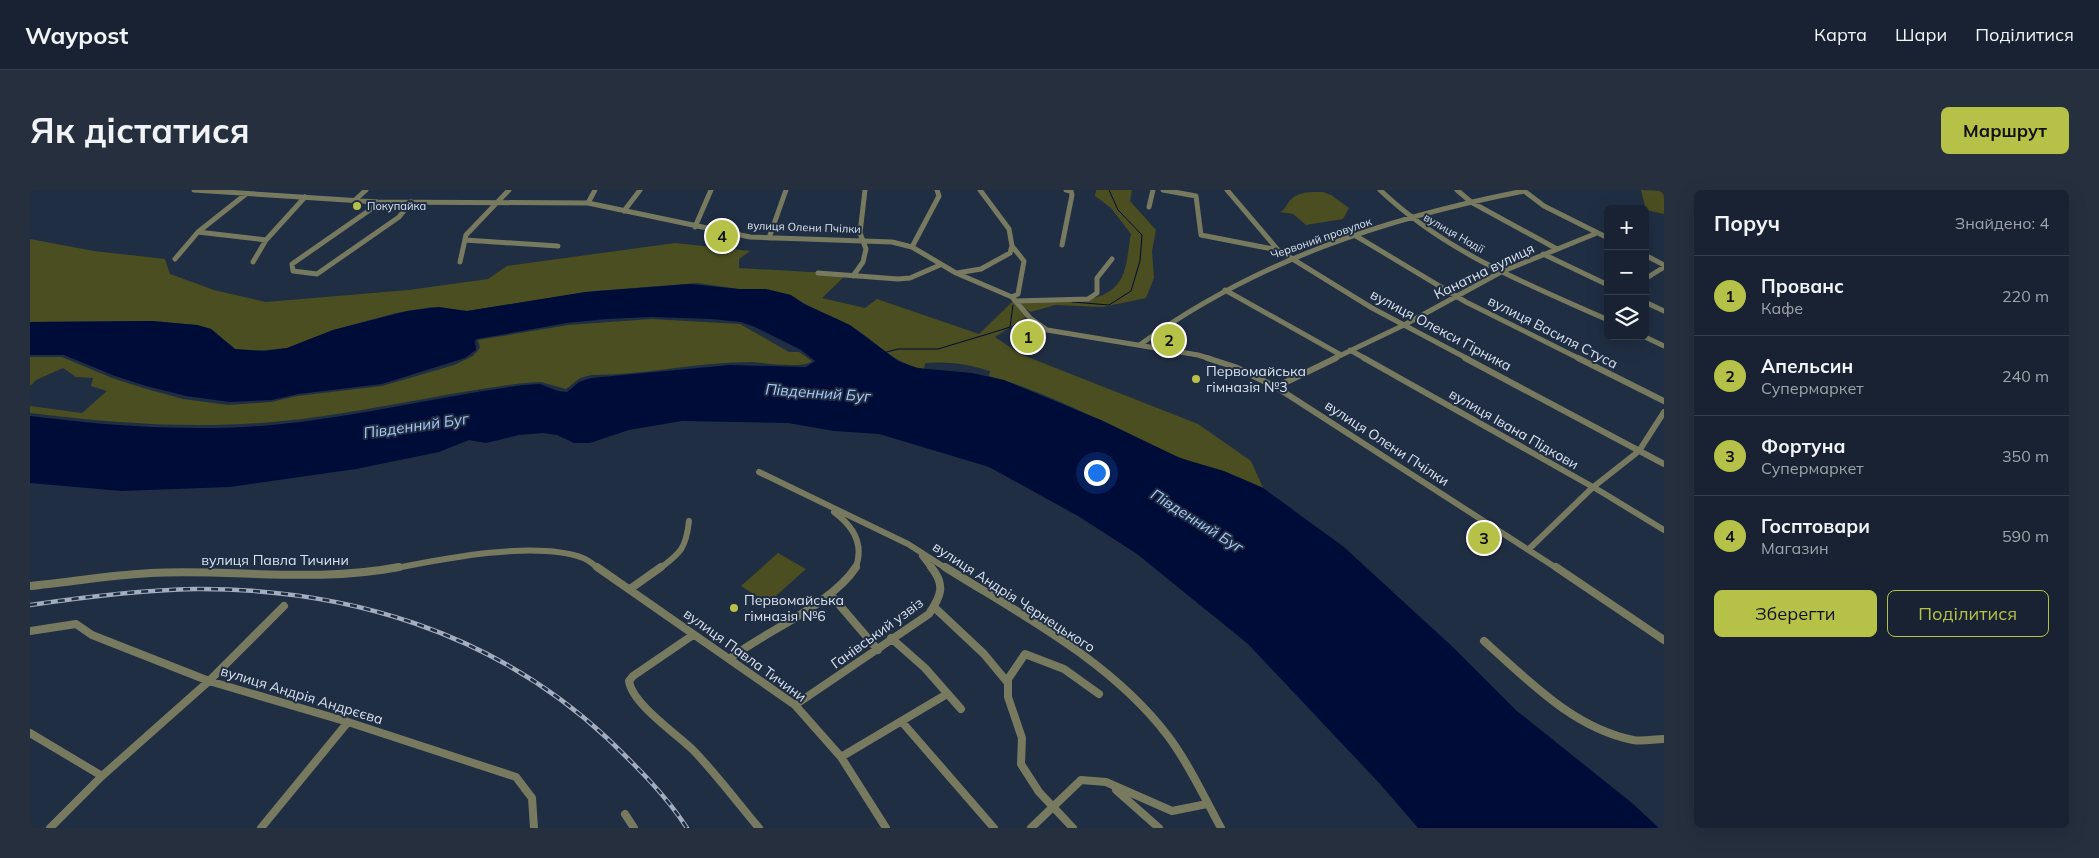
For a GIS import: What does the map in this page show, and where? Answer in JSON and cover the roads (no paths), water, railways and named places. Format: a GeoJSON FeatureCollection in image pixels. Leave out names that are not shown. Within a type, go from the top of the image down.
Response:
{"type":"FeatureCollection","features":[{"type":"Feature","properties":{"kind":"street","name":"вулиця Олени Пчілки"},"geometry":{"type":"LineString","coordinates":[[194,190],[377,202],[588,203],[695,227],[769,238],[861,239],[912,246],[940,265],[1014,299],[1030,318],[1047,330],[1141,344],[1198,355],[1226,364],[1276,387],[1529,549],[1664,640]]}},
{"type":"Feature","properties":{"kind":"street"},"geometry":{"type":"LineString","coordinates":[[175,259],[198,232],[253,190]]}},
{"type":"Feature","properties":{"kind":"street"},"geometry":{"type":"LineString","coordinates":[[355,200],[366,190]]}},
{"type":"Feature","properties":{"kind":"street"},"geometry":{"type":"LineString","coordinates":[[460,262],[466,235],[509,190]]}},
{"type":"Feature","properties":{"kind":"street"},"geometry":{"type":"LineString","coordinates":[[588,203],[595,190]]}},
{"type":"Feature","properties":{"kind":"street"},"geometry":{"type":"LineString","coordinates":[[624,211],[640,190]]}},
{"type":"Feature","properties":{"kind":"street"},"geometry":{"type":"LineString","coordinates":[[695,227],[711,190]]}},
{"type":"Feature","properties":{"kind":"street"},"geometry":{"type":"LineString","coordinates":[[769,238],[786,190]]}},
{"type":"Feature","properties":{"kind":"street"},"geometry":{"type":"LineString","coordinates":[[853,276],[863,262],[866,249],[861,239],[865,190]]}},
{"type":"Feature","properties":{"kind":"street"},"geometry":{"type":"LineString","coordinates":[[912,246],[939,196],[937,190]]}},
{"type":"Feature","properties":{"kind":"street"},"geometry":{"type":"LineString","coordinates":[[956,273],[981,269],[1010,253],[1012,246],[1009,229],[980,190]]}},
{"type":"Feature","properties":{"kind":"street"},"geometry":{"type":"LineString","coordinates":[[1149,207],[1153,190]]}},
{"type":"Feature","properties":{"kind":"street"},"geometry":{"type":"LineString","coordinates":[[1163,190],[1196,196],[1201,235],[1278,250]]}},
{"type":"Feature","properties":{"kind":"street","name":"вулиця Олекси Гірника"},"geometry":{"type":"LineString","coordinates":[[1227,190],[1278,250],[1372,308],[1664,464]]}},
{"type":"Feature","properties":{"kind":"street","name":"вулиця Надії"},"geometry":{"type":"LineString","coordinates":[[1380,190],[1409,219],[1501,272],[1604,318]]}},
{"type":"Feature","properties":{"kind":"street"},"geometry":{"type":"LineString","coordinates":[[1458,190],[1472,202],[1557,249]]}},
{"type":"Feature","properties":{"kind":"street"},"geometry":{"type":"LineString","coordinates":[[1524,190],[1544,206],[1604,236]]}},
{"type":"Feature","properties":{"kind":"street","name":"Червоний провулок"},"geometry":{"type":"LineString","coordinates":[[1141,344],[1160,330],[1225,290],[1290,257],[1409,219],[1524,190]]}},
{"type":"Feature","properties":{"kind":"street"},"geometry":{"type":"LineString","coordinates":[[1062,245],[1068,191]]}},
{"type":"Feature","properties":{"kind":"street"},"geometry":{"type":"LineString","coordinates":[[253,262],[266,240],[305,197]]}},
{"type":"Feature","properties":{"kind":"street"},"geometry":{"type":"LineString","coordinates":[[377,202],[366,213],[292,264],[293,271],[317,274],[399,217],[411,202]]}},
{"type":"Feature","properties":{"kind":"street"},"geometry":{"type":"LineString","coordinates":[[198,232],[266,240]]}},
{"type":"Feature","properties":{"kind":"street","name":"Канатна вулиця"},"geometry":{"type":"LineString","coordinates":[[1276,387],[1404,325],[1501,272],[1597,233]]}},
{"type":"Feature","properties":{"kind":"street","name":"вулиця Василя Стуса"},"geometry":{"type":"LineString","coordinates":[[1356,236],[1455,296],[1664,402]]}},
{"type":"Feature","properties":{"kind":"street"},"geometry":{"type":"LineString","coordinates":[[465,240],[558,246]]}},
{"type":"Feature","properties":{"kind":"street"},"geometry":{"type":"LineString","coordinates":[[1012,246],[1024,261],[1018,294],[1014,299]]}},
{"type":"Feature","properties":{"kind":"street"},"geometry":{"type":"LineString","coordinates":[[1543,254],[1604,283]]}},
{"type":"Feature","properties":{"kind":"street"},"geometry":{"type":"LineString","coordinates":[[1649,257],[1664,266],[1649,276]]}},
{"type":"Feature","properties":{"kind":"street"},"geometry":{"type":"LineString","coordinates":[[1014,299],[1088,299],[1097,293],[1097,278],[1112,259]]}},
{"type":"Feature","properties":{"kind":"street"},"geometry":{"type":"LineString","coordinates":[[818,273],[898,279],[910,278],[940,265]]}},
{"type":"Feature","properties":{"kind":"street"},"geometry":{"type":"LineString","coordinates":[[1225,290],[1341,355]]}},
{"type":"Feature","properties":{"kind":"street"},"geometry":{"type":"LineString","coordinates":[[1649,304],[1664,310]]}},
{"type":"Feature","properties":{"kind":"street"},"geometry":{"type":"LineString","coordinates":[[1649,339],[1664,346]]}},
{"type":"Feature","properties":{"kind":"street","name":"вулиця Івана Підкови"},"geometry":{"type":"LineString","coordinates":[[1350,350],[1664,530]]}},
{"type":"Feature","properties":{"kind":"street"},"geometry":{"type":"LineString","coordinates":[[1529,549],[1592,488],[1639,451],[1664,412]]}},
{"type":"Feature","properties":{"kind":"street","name":"вулиця Андрія Чернецького"},"geometry":{"type":"LineString","coordinates":[[759,472],[821,504],[854,517],[908,544],[1076,650],[1125,689],[1167,735],[1184,760],[1221,828]]}},
{"type":"Feature","properties":{"kind":"street"},"geometry":{"type":"LineString","coordinates":[[729,659],[747,644],[830,594],[850,576],[858,561],[861,548],[858,538],[849,525],[821,504]]}},
{"type":"Feature","properties":{"kind":"street"},"geometry":{"type":"LineString","coordinates":[[630,589],[679,554],[687,540],[689,521]]}},
{"type":"Feature","properties":{"kind":"street","name":"Ганівський узвіз"},"geometry":{"type":"LineString","coordinates":[[795,705],[878,650],[891,638],[929,614],[934,607],[940,598],[940,578],[926,560],[908,544]]}},
{"type":"Feature","properties":{"kind":"street","name":"вулиця Павла Тичини"},"geometry":{"type":"LineString","coordinates":[[30,586],[152,573],[257,576],[374,572],[463,555],[548,551],[584,558],[795,705],[841,757],[886,828]]}},
{"type":"Feature","properties":{"kind":"street"},"geometry":{"type":"LineString","coordinates":[[830,594],[878,650]]}},
{"type":"Feature","properties":{"kind":"street"},"geometry":{"type":"LineString","coordinates":[[50,828],[102,776],[209,681],[284,606]]}},
{"type":"Feature","properties":{"kind":"street"},"geometry":{"type":"LineString","coordinates":[[934,607],[984,654],[1008,683]]}},
{"type":"Feature","properties":{"kind":"street","name":"вулиця Андрія Андрєєва"},"geometry":{"type":"LineString","coordinates":[[30,631],[76,624],[92,635],[209,681],[348,722],[516,777],[532,798],[534,828]]}},
{"type":"Feature","properties":{"kind":"street"},"geometry":{"type":"LineString","coordinates":[[693,635],[633,676],[629,680],[630,690],[664,726],[694,750],[759,828]]}},
{"type":"Feature","properties":{"kind":"street"},"geometry":{"type":"LineString","coordinates":[[891,638],[925,668],[961,709]]}},
{"type":"Feature","properties":{"kind":"street"},"geometry":{"type":"LineString","coordinates":[[1484,641],[1569,712],[1591,726],[1635,740],[1664,739]]}},
{"type":"Feature","properties":{"kind":"street"},"geometry":{"type":"LineString","coordinates":[[1073,828],[1039,792],[1021,764],[1022,738],[1008,697],[1008,679],[1025,654],[1033,655],[1064,670],[1099,694]]}},
{"type":"Feature","properties":{"kind":"street"},"geometry":{"type":"LineString","coordinates":[[841,757],[870,738],[902,722],[947,694]]}},
{"type":"Feature","properties":{"kind":"street"},"geometry":{"type":"LineString","coordinates":[[261,828],[348,722]]}},
{"type":"Feature","properties":{"kind":"street"},"geometry":{"type":"LineString","coordinates":[[902,722],[948,772],[994,828]]}},
{"type":"Feature","properties":{"kind":"street"},"geometry":{"type":"LineString","coordinates":[[30,732],[102,776]]}},
{"type":"Feature","properties":{"kind":"street"},"geometry":{"type":"LineString","coordinates":[[1031,828],[1081,780],[1106,782],[1172,811],[1207,804]]}},
{"type":"Feature","properties":{"kind":"street"},"geometry":{"type":"LineString","coordinates":[[1106,782],[1159,828]]}},
{"type":"Feature","properties":{"kind":"street"},"geometry":{"type":"LineString","coordinates":[[626,814],[634,828]]}},
{"type":"Feature","properties":{"kind":"water","name":"Південний Буг"},"geometry":{"type":"Polygon","coordinates":[[[690,284],[739,289],[766,289],[791,295],[804,304],[850,325],[898,361],[917,368],[972,373],[1004,380],[1101,420],[1180,458],[1224,471],[1263,488],[1344,547],[1456,650],[1517,711],[1632,803],[1659,828],[1418,828],[1381,785],[1248,644],[1137,554],[1078,516],[989,467],[879,434],[834,431],[788,423],[682,421],[629,430],[590,443],[574,443],[557,435],[543,433],[519,435],[486,443],[469,440],[439,452],[356,469],[230,487],[121,491],[30,483],[30,416],[151,427],[211,428],[272,425],[335,417],[524,385],[540,384],[558,391],[567,392],[579,382],[591,378],[730,365],[806,367],[815,361],[801,350],[741,322],[651,317],[607,319],[567,323],[477,339],[475,341],[476,350],[465,358],[382,384],[298,394],[272,400],[230,402],[186,396],[146,386],[115,376],[64,355],[30,355],[30,322],[152,321],[197,325],[211,329],[235,349],[265,351],[287,348],[333,330],[407,311],[439,307],[467,311],[585,292],[690,284]]]}},
{"type":"Feature","properties":{"kind":"waterway"},"geometry":{"type":"LineString","coordinates":[[1072,302],[1109,305],[1131,291],[1140,261],[1142,235],[1118,210],[1109,190]]}},
{"type":"Feature","properties":{"kind":"waterway"},"geometry":{"type":"LineString","coordinates":[[883,353],[898,349],[938,349],[1010,327],[1013,305]]}},
{"type":"Feature","properties":{"kind":"railway"},"geometry":{"type":"LineString","coordinates":[[30,605],[154,591],[195,589],[252,591],[308,597],[363,608],[416,624],[467,644],[516,670],[563,701],[607,738],[639,770],[660,792],[687,828]]}},
{"type":"Feature","properties":{"kind":"place","name":"Покупайка"},"geometry":{"type":"Point","coordinates":[357,206]}},
{"type":"Feature","properties":{"kind":"place","name":"Госптовари"},"geometry":{"type":"Point","coordinates":[722,236]}},
{"type":"Feature","properties":{"kind":"place","name":"Прованс"},"geometry":{"type":"Point","coordinates":[1028,337]}},
{"type":"Feature","properties":{"kind":"place","name":"Апельсин"},"geometry":{"type":"Point","coordinates":[1169,340]}},
{"type":"Feature","properties":{"kind":"place","name":"Первомайська гімназія №3"},"geometry":{"type":"Point","coordinates":[1196,379]}},
{"type":"Feature","properties":{"kind":"place","name":"Фортуна"},"geometry":{"type":"Point","coordinates":[1484,538]}},
{"type":"Feature","properties":{"kind":"place","name":"Первомайська гімназія №6"},"geometry":{"type":"Point","coordinates":[734,608]}}]}
